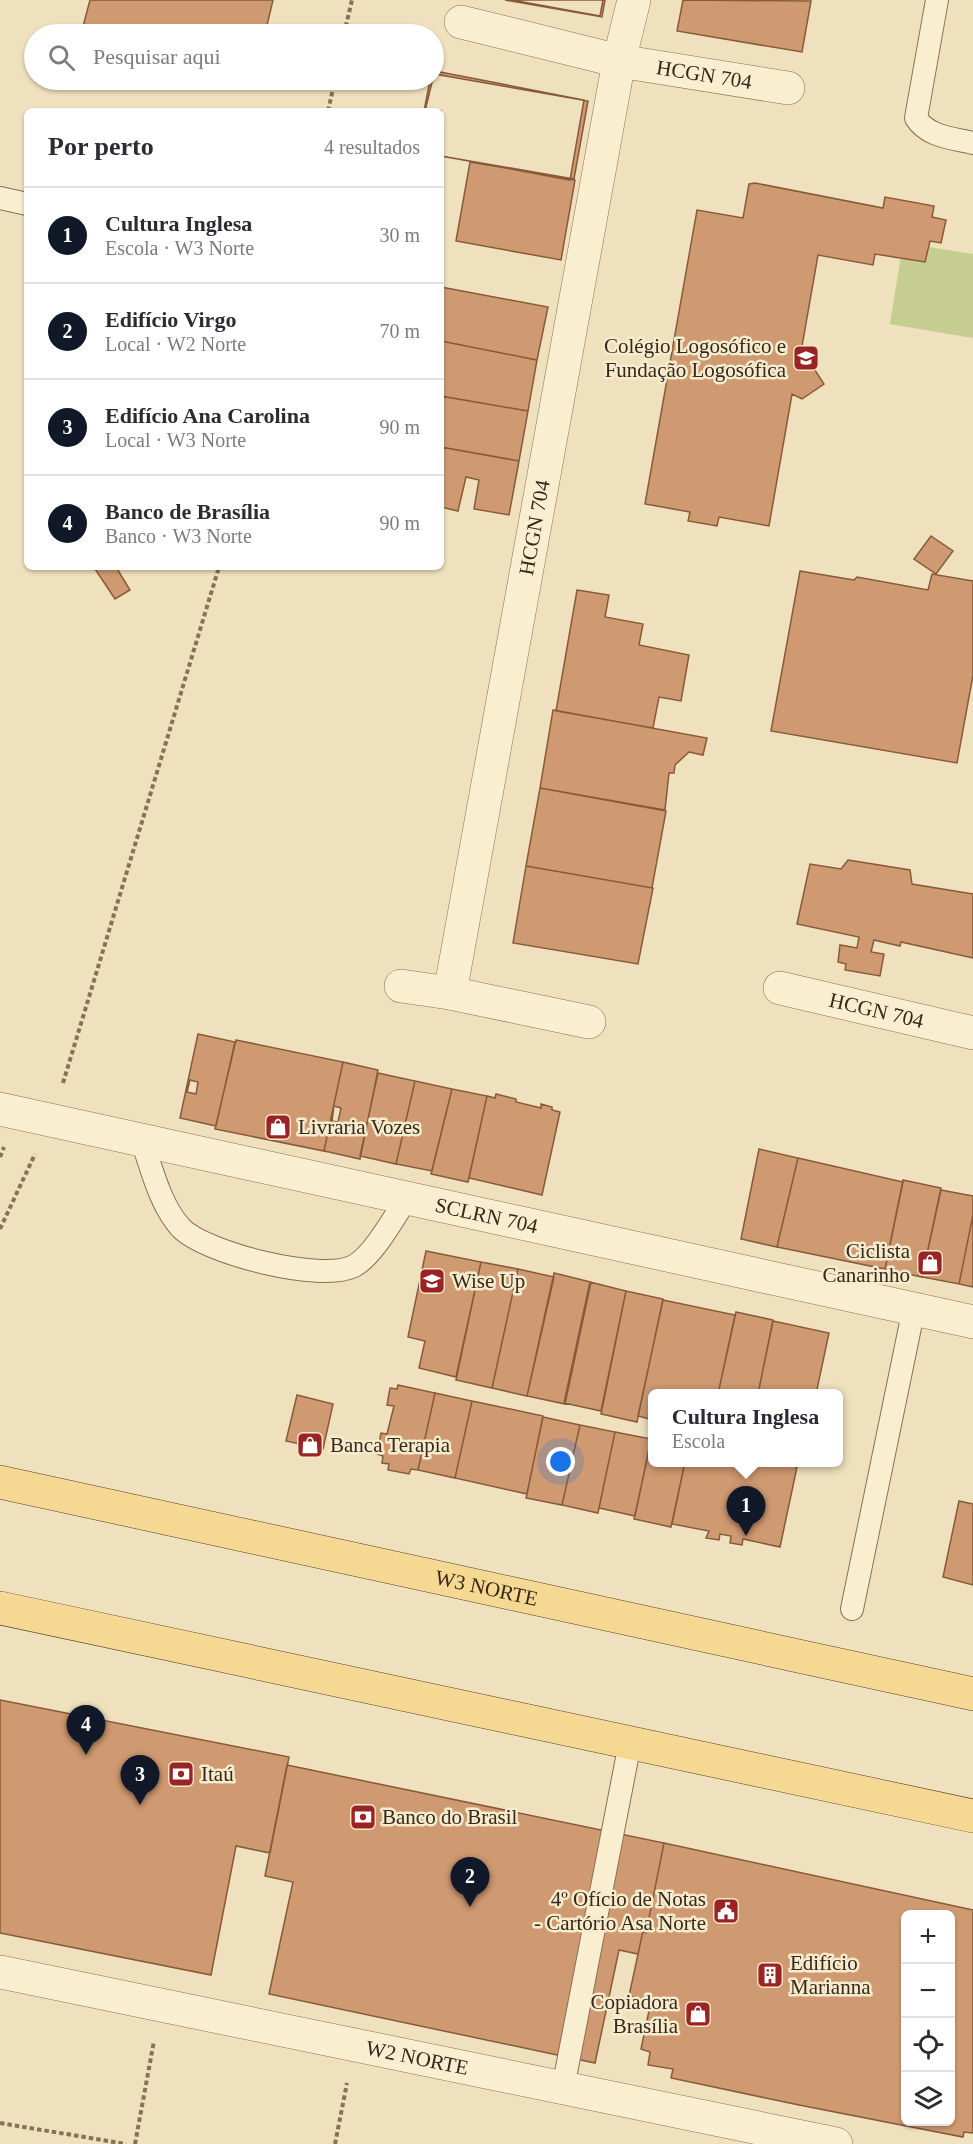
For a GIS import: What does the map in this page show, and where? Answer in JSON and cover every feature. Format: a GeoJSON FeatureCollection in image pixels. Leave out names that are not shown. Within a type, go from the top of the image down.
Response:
{"type":"FeatureCollection","features":[{"type":"Feature","properties":{"kind":"main road","name":"W3 NORTE"},"geometry":{"type":"LineString","coordinates":[[0,1482],[973,1694]]}},
{"type":"Feature","properties":{"kind":"main road"},"geometry":{"type":"LineString","coordinates":[[0,1608],[973,1816]]}},
{"type":"Feature","properties":{"kind":"main road"},"geometry":{"type":"LineString","coordinates":[[888,1799],[973,1810]]}},
{"type":"Feature","properties":{"kind":"street","name":"HCGN 704"},"geometry":{"type":"LineString","coordinates":[[450,993],[620,61],[634,0]]}},
{"type":"Feature","properties":{"kind":"street","name":"HCGN 704"},"geometry":{"type":"LineString","coordinates":[[461,22],[620,61],[788,88]]}},
{"type":"Feature","properties":{"kind":"street"},"geometry":{"type":"LineString","coordinates":[[401,986],[450,993],[589,1022]]}},
{"type":"Feature","properties":{"kind":"street","name":"HCGN 704"},"geometry":{"type":"LineString","coordinates":[[780,988],[973,1033]]}},
{"type":"Feature","properties":{"kind":"street","name":"SCLRN 704"},"geometry":{"type":"LineString","coordinates":[[0,1109],[973,1322]]}},
{"type":"Feature","properties":{"kind":"street","name":"W2 NORTE"},"geometry":{"type":"LineString","coordinates":[[0,1972],[836,2144]]}},
{"type":"Feature","properties":{"kind":"lane"},"geometry":{"type":"LineString","coordinates":[[937,0],[916,118],[922,128],[939,136],[973,143]]}},
{"type":"Feature","properties":{"kind":"lane"},"geometry":{"type":"LineString","coordinates":[[0,198],[24,203]]}},
{"type":"Feature","properties":{"kind":"lane"},"geometry":{"type":"LineString","coordinates":[[142,1141],[165,1205],[180,1227],[195,1241],[242,1257],[305,1270],[337,1271],[355,1265],[378,1241],[407,1198]]}},
{"type":"Feature","properties":{"kind":"lane"},"geometry":{"type":"LineString","coordinates":[[852,1609],[914,1308]]}},
{"type":"Feature","properties":{"kind":"lane"},"geometry":{"type":"LineString","coordinates":[[563,2088],[630,1743]]}},
{"type":"Feature","properties":{"kind":"path"},"geometry":{"type":"LineString","coordinates":[[346,24],[352,0]]}},
{"type":"Feature","properties":{"kind":"path"},"geometry":{"type":"LineString","coordinates":[[329,108],[333,90]]}},
{"type":"Feature","properties":{"kind":"path"},"geometry":{"type":"LineString","coordinates":[[0,1229],[51,1121],[218,570]]}},
{"type":"Feature","properties":{"kind":"path"},"geometry":{"type":"LineString","coordinates":[[135,2144],[160,2005]]}},
{"type":"Feature","properties":{"kind":"path"},"geometry":{"type":"LineString","coordinates":[[335,2144],[354,2045]]}},
{"type":"Feature","properties":{"kind":"path"},"geometry":{"type":"LineString","coordinates":[[0,2123],[126,2144]]}},
{"type":"Feature","properties":{"kind":"green space"},"geometry":{"type":"Polygon","coordinates":[[[903,243],[973,254],[973,338],[890,324],[903,243]]]}},
{"type":"Feature","properties":{"kind":"building"},"geometry":{"type":"Polygon","coordinates":[[[90,0],[273,0],[267,24],[84,24],[90,0]]]}},
{"type":"Feature","properties":{"kind":"building"},"geometry":{"type":"Polygon","coordinates":[[[505,0],[605,0],[602,17],[505,0]]]}},
{"type":"Feature","properties":{"kind":"building"},"geometry":{"type":"Polygon","coordinates":[[[512,0],[603,0],[600,16],[512,0]]]}},
{"type":"Feature","properties":{"kind":"building"},"geometry":{"type":"Polygon","coordinates":[[[683,0],[811,1],[802,52],[677,31],[683,0]]]}},
{"type":"Feature","properties":{"kind":"building"},"geometry":{"type":"Polygon","coordinates":[[[444,73],[584,100],[570,180],[444,157],[444,108],[425,108],[428,90],[444,90],[444,73]]]}},
{"type":"Feature","properties":{"kind":"building"},"geometry":{"type":"Polygon","coordinates":[[[444,76],[588,101],[574,179],[444,157],[444,108],[426,108],[430,90],[444,90],[444,76]]]}},
{"type":"Feature","properties":{"kind":"building"},"geometry":{"type":"Polygon","coordinates":[[[470,162],[575,180],[561,260],[456,241],[470,162]]]}},
{"type":"Feature","properties":{"kind":"building"},"geometry":{"type":"Polygon","coordinates":[[[755,183],[883,208],[885,197],[934,206],[932,217],[946,220],[941,243],[930,241],[925,262],[875,254],[873,265],[818,255],[799,363],[811,364],[824,384],[802,399],[792,394],[769,526],[719,517],[717,526],[688,521],[690,512],[645,504],[697,210],[743,218],[749,184],[755,183]]]}},
{"type":"Feature","properties":{"kind":"building"},"geometry":{"type":"Polygon","coordinates":[[[444,288],[548,307],[537,360],[444,342],[444,288]]]}},
{"type":"Feature","properties":{"kind":"building"},"geometry":{"type":"Polygon","coordinates":[[[444,342],[537,360],[528,411],[444,397],[444,342]]]}},
{"type":"Feature","properties":{"kind":"building"},"geometry":{"type":"Polygon","coordinates":[[[444,397],[528,411],[519,461],[444,448],[444,397]]]}},
{"type":"Feature","properties":{"kind":"building"},"geometry":{"type":"Polygon","coordinates":[[[444,448],[519,461],[509,515],[474,509],[479,480],[466,477],[458,511],[444,508],[444,448]]]}},
{"type":"Feature","properties":{"kind":"building"},"geometry":{"type":"Polygon","coordinates":[[[931,536],[953,551],[936,574],[914,559],[931,536]]]}},
{"type":"Feature","properties":{"kind":"building"},"geometry":{"type":"Polygon","coordinates":[[[96,570],[118,570],[130,590],[115,599],[96,570]]]}},
{"type":"Feature","properties":{"kind":"building"},"geometry":{"type":"Polygon","coordinates":[[[800,571],[854,580],[857,577],[928,590],[932,574],[973,581],[973,675],[957,763],[771,731],[800,571]]]}},
{"type":"Feature","properties":{"kind":"building"},"geometry":{"type":"Polygon","coordinates":[[[577,590],[609,595],[605,617],[643,624],[639,645],[689,655],[681,701],[659,697],[653,728],[556,711],[577,590]]]}},
{"type":"Feature","properties":{"kind":"building"},"geometry":{"type":"Polygon","coordinates":[[[553,710],[707,738],[703,755],[689,752],[675,765],[674,773],[669,773],[665,810],[540,788],[553,710]]]}},
{"type":"Feature","properties":{"kind":"building"},"geometry":{"type":"Polygon","coordinates":[[[540,788],[666,811],[652,888],[526,866],[540,788]]]}},
{"type":"Feature","properties":{"kind":"building"},"geometry":{"type":"Polygon","coordinates":[[[848,860],[910,870],[912,884],[973,894],[973,958],[901,942],[900,946],[874,940],[871,952],[884,954],[880,976],[845,970],[846,964],[838,962],[840,945],[857,948],[859,937],[797,924],[810,864],[841,869],[848,860]]]}},
{"type":"Feature","properties":{"kind":"building"},"geometry":{"type":"Polygon","coordinates":[[[526,866],[653,888],[638,964],[513,943],[526,866]]]}},
{"type":"Feature","properties":{"kind":"building"},"geometry":{"type":"Polygon","coordinates":[[[198,1034],[235,1042],[216,1126],[180,1118],[198,1034]],[[190,1080],[187,1092],[196,1094],[198,1082],[190,1080]]]}},
{"type":"Feature","properties":{"kind":"building"},"geometry":{"type":"Polygon","coordinates":[[[236,1040],[343,1062],[324,1151],[215,1129],[236,1040]]]}},
{"type":"Feature","properties":{"kind":"building"},"geometry":{"type":"Polygon","coordinates":[[[343,1062],[378,1070],[360,1159],[324,1151],[343,1062]],[[334,1106],[332,1121],[338,1122],[341,1108],[334,1106]]]}},
{"type":"Feature","properties":{"kind":"building"},"geometry":{"type":"Polygon","coordinates":[[[378,1073],[415,1081],[396,1164],[360,1156],[378,1073]]]}},
{"type":"Feature","properties":{"kind":"building"},"geometry":{"type":"Polygon","coordinates":[[[415,1081],[452,1089],[432,1171],[396,1164],[415,1081]]]}},
{"type":"Feature","properties":{"kind":"building"},"geometry":{"type":"Polygon","coordinates":[[[452,1089],[487,1096],[468,1182],[431,1174],[452,1089]]]}},
{"type":"Feature","properties":{"kind":"building"},"geometry":{"type":"Polygon","coordinates":[[[496,1094],[541,1108],[541,1104],[552,1107],[552,1110],[560,1112],[542,1195],[469,1178],[487,1096],[495,1098],[496,1094]]]}},
{"type":"Feature","properties":{"kind":"building"},"geometry":{"type":"Polygon","coordinates":[[[759,1149],[798,1158],[777,1247],[741,1239],[759,1149]]]}},
{"type":"Feature","properties":{"kind":"building"},"geometry":{"type":"Polygon","coordinates":[[[798,1158],[903,1182],[885,1269],[777,1247],[798,1158]]]}},
{"type":"Feature","properties":{"kind":"building"},"geometry":{"type":"Polygon","coordinates":[[[903,1180],[941,1188],[922,1277],[885,1269],[903,1180]]]}},
{"type":"Feature","properties":{"kind":"building"},"geometry":{"type":"Polygon","coordinates":[[[941,1190],[973,1196],[973,1215],[959,1284],[922,1277],[941,1190]]]}},
{"type":"Feature","properties":{"kind":"building"},"geometry":{"type":"Polygon","coordinates":[[[973,1215],[973,1287],[959,1284],[973,1215]]]}},
{"type":"Feature","properties":{"kind":"building"},"geometry":{"type":"Polygon","coordinates":[[[426,1251],[481,1262],[456,1377],[419,1368],[425,1341],[408,1337],[426,1251]]]}},
{"type":"Feature","properties":{"kind":"building"},"geometry":{"type":"Polygon","coordinates":[[[481,1262],[518,1269],[492,1388],[456,1380],[481,1262]]]}},
{"type":"Feature","properties":{"kind":"building"},"geometry":{"type":"Polygon","coordinates":[[[518,1269],[554,1277],[527,1396],[492,1388],[518,1269]]]}},
{"type":"Feature","properties":{"kind":"building"},"geometry":{"type":"Polygon","coordinates":[[[554,1273],[591,1282],[565,1404],[527,1396],[554,1273]]]}},
{"type":"Feature","properties":{"kind":"building"},"geometry":{"type":"Polygon","coordinates":[[[590,1282],[626,1291],[601,1411],[564,1403],[590,1282]]]}},
{"type":"Feature","properties":{"kind":"building"},"geometry":{"type":"Polygon","coordinates":[[[626,1291],[663,1299],[637,1422],[601,1414],[626,1291]]]}},
{"type":"Feature","properties":{"kind":"building"},"geometry":{"type":"Polygon","coordinates":[[[663,1300],[735,1315],[719,1389],[648,1389],[648,1419],[638,1416],[663,1300]]]}},
{"type":"Feature","properties":{"kind":"building"},"geometry":{"type":"Polygon","coordinates":[[[736,1312],[773,1320],[759,1389],[719,1389],[736,1312]]]}},
{"type":"Feature","properties":{"kind":"building"},"geometry":{"type":"Polygon","coordinates":[[[773,1321],[829,1333],[817,1389],[759,1389],[773,1321]]]}},
{"type":"Feature","properties":{"kind":"building"},"geometry":{"type":"Polygon","coordinates":[[[398,1385],[435,1393],[418,1470],[411,1469],[409,1474],[388,1470],[389,1464],[382,1463],[383,1456],[377,1454],[381,1433],[387,1434],[394,1406],[387,1405],[390,1388],[397,1389],[398,1385]]]}},
{"type":"Feature","properties":{"kind":"building"},"geometry":{"type":"Polygon","coordinates":[[[435,1393],[472,1401],[455,1478],[418,1470],[435,1393]]]}},
{"type":"Feature","properties":{"kind":"building"},"geometry":{"type":"Polygon","coordinates":[[[297,1395],[333,1404],[323,1449],[286,1441],[297,1395]]]}},
{"type":"Feature","properties":{"kind":"building"},"geometry":{"type":"Polygon","coordinates":[[[472,1401],[543,1416],[527,1494],[455,1478],[472,1401]]]}},
{"type":"Feature","properties":{"kind":"building"},"geometry":{"type":"Polygon","coordinates":[[[543,1417],[580,1425],[562,1505],[526,1498],[543,1417]]]}},
{"type":"Feature","properties":{"kind":"building"},"geometry":{"type":"Polygon","coordinates":[[[580,1425],[615,1432],[598,1513],[562,1505],[580,1425]]]}},
{"type":"Feature","properties":{"kind":"building"},"geometry":{"type":"Polygon","coordinates":[[[615,1432],[648,1438],[648,1453],[635,1516],[599,1508],[615,1432]]]}},
{"type":"Feature","properties":{"kind":"building"},"geometry":{"type":"Polygon","coordinates":[[[648,1455],[648,1467],[684,1467],[671,1527],[634,1519],[648,1455]]]}},
{"type":"Feature","properties":{"kind":"building"},"geometry":{"type":"Polygon","coordinates":[[[684,1467],[797,1467],[780,1547],[743,1539],[742,1545],[730,1543],[731,1536],[720,1534],[719,1540],[706,1538],[709,1531],[672,1524],[684,1467]]]}},
{"type":"Feature","properties":{"kind":"building"},"geometry":{"type":"Polygon","coordinates":[[[959,1501],[973,1504],[973,1585],[943,1577],[959,1501]]]}},
{"type":"Feature","properties":{"kind":"building"},"geometry":{"type":"Polygon","coordinates":[[[0,1700],[289,1757],[270,1853],[236,1846],[211,1975],[0,1933],[0,1700]]]}},
{"type":"Feature","properties":{"kind":"building"},"geometry":{"type":"Polygon","coordinates":[[[287,1765],[664,1843],[646,1933],[643,1931],[638,1954],[619,1950],[595,2063],[269,1994],[293,1882],[265,1876],[287,1765]]]}},
{"type":"Feature","properties":{"kind":"building","name":"Edifício Marianna"},"geometry":{"type":"Polygon","coordinates":[[[664,1843],[973,1910],[973,2133],[964,2132],[963,2137],[907,2126],[955,2126],[955,1910],[901,1910],[901,2125],[671,2078],[673,2069],[648,2065],[650,2052],[641,2049],[651,2001],[629,1996],[643,1931],[646,1933],[664,1843]]]}},
{"type":"Feature","properties":{"kind":"place","name":"Colégio Logosófico e Fundação Logosófica"},"geometry":{"type":"Point","coordinates":[806,358]}},
{"type":"Feature","properties":{"kind":"place","name":"Livraria Vozes"},"geometry":{"type":"Point","coordinates":[278,1127]}},
{"type":"Feature","properties":{"kind":"place","name":"Ciclista Canarinho"},"geometry":{"type":"Point","coordinates":[930,1263]}},
{"type":"Feature","properties":{"kind":"place","name":"Wise Up"},"geometry":{"type":"Point","coordinates":[432,1281]}},
{"type":"Feature","properties":{"kind":"place","name":"Banca Terapia"},"geometry":{"type":"Point","coordinates":[310,1445]}},
{"type":"Feature","properties":{"kind":"place","name":"Cultura Inglesa"},"geometry":{"type":"Point","coordinates":[746,1536]}},
{"type":"Feature","properties":{"kind":"place","name":"Banco de Brasília"},"geometry":{"type":"Point","coordinates":[86,1755]}},
{"type":"Feature","properties":{"kind":"place","name":"Itaú"},"geometry":{"type":"Point","coordinates":[181,1774]}},
{"type":"Feature","properties":{"kind":"place","name":"Edifício Ana Carolina"},"geometry":{"type":"Point","coordinates":[140,1805]}},
{"type":"Feature","properties":{"kind":"place","name":"Banco do Brasil"},"geometry":{"type":"Point","coordinates":[363,1817]}},
{"type":"Feature","properties":{"kind":"place","name":"Edifício Virgo"},"geometry":{"type":"Point","coordinates":[470,1907]}},
{"type":"Feature","properties":{"kind":"place","name":"4º Ofício de Notas - Cartório Asa Norte"},"geometry":{"type":"Point","coordinates":[726,1911]}},
{"type":"Feature","properties":{"kind":"place","name":"Edifício Marianna"},"geometry":{"type":"Point","coordinates":[770,1975]}},
{"type":"Feature","properties":{"kind":"place","name":"Copiadora Brasília"},"geometry":{"type":"Point","coordinates":[698,2014]}}]}
